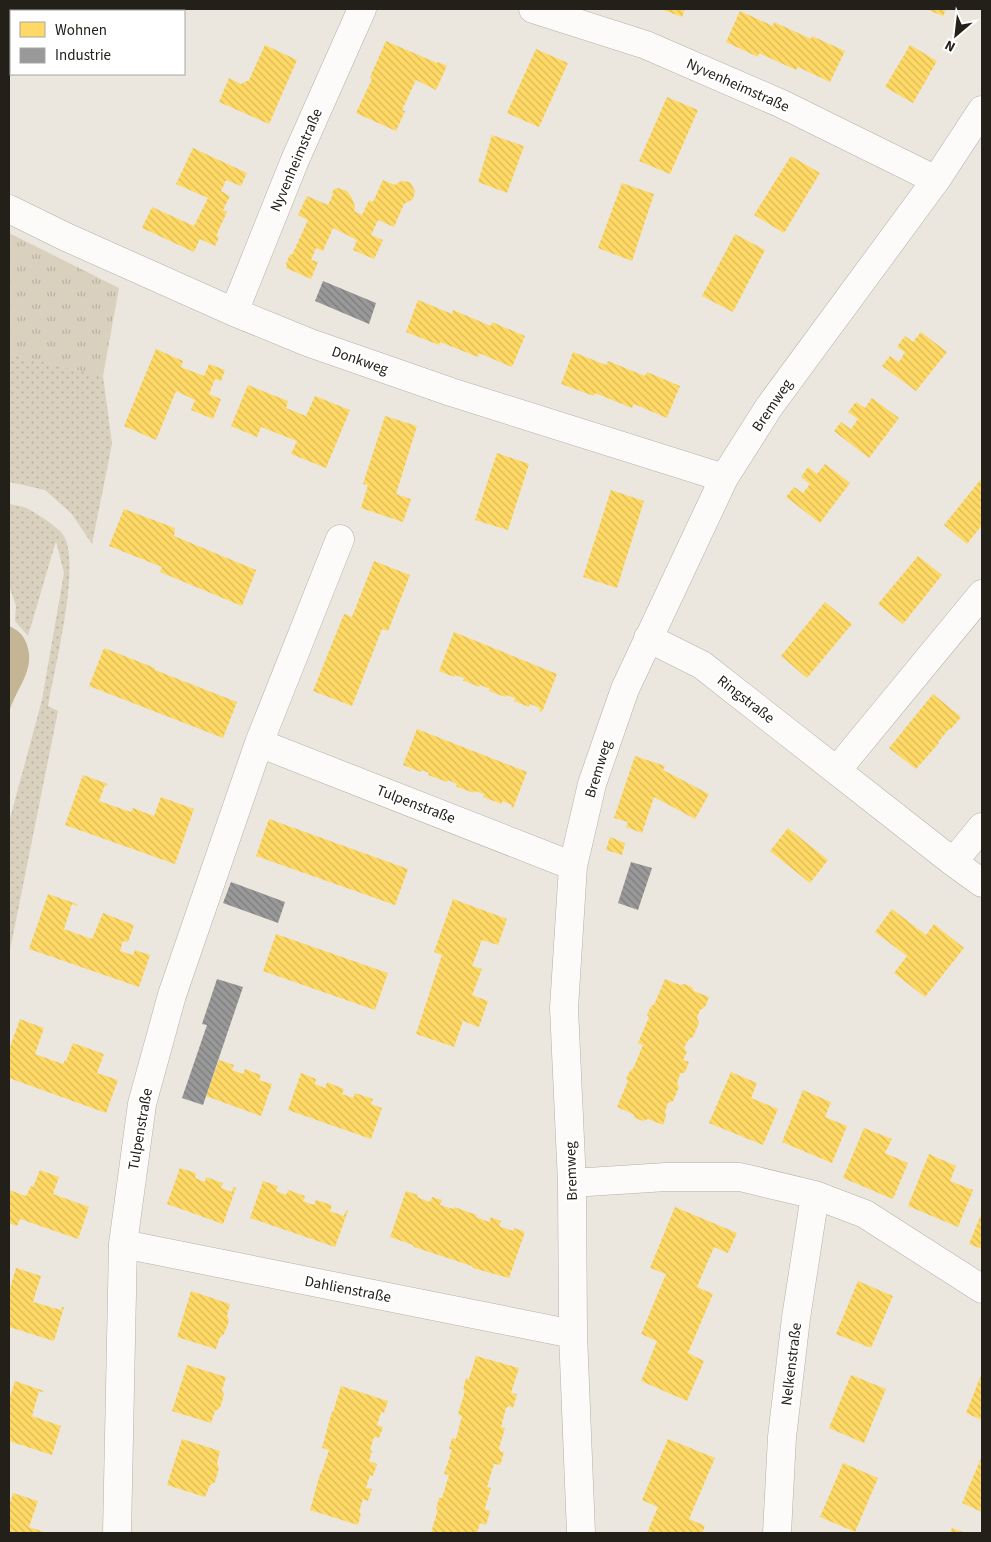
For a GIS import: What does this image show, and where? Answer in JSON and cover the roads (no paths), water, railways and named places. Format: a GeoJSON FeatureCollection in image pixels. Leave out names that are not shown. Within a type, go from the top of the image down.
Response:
{"type":"FeatureCollection","features":[{"type":"Feature","properties":{"kind":"street","name":"Nyvenheimstraße"},"geometry":{"type":"LineString","coordinates":[[234,312],[294,160],[362,9]]}},
{"type":"Feature","properties":{"kind":"street","name":"Nyvenheimstraße"},"geometry":{"type":"LineString","coordinates":[[533,9],[646,45],[782,104],[936,180]]}},
{"type":"Feature","properties":{"kind":"street","name":"Bremweg"},"geometry":{"type":"LineString","coordinates":[[581,1533],[573,1334],[572,1183],[564,1008],[573,866],[592,784],[625,689],[724,478],[769,406],[936,180],[982,110]]}},
{"type":"Feature","properties":{"kind":"street","name":"Donkweg"},"geometry":{"type":"LineString","coordinates":[[9,209],[66,238],[234,312],[310,343],[451,392],[724,478]]}},
{"type":"Feature","properties":{"kind":"street","name":"Tulpenstraße"},"geometry":{"type":"LineString","coordinates":[[116,1533],[123,1244],[142,1104],[169,1004],[259,743],[340,539]]}},
{"type":"Feature","properties":{"kind":"street"},"geometry":{"type":"LineString","coordinates":[[837,770],[982,594]]}},
{"type":"Feature","properties":{"kind":"street","name":"Ringstraße"},"geometry":{"type":"LineString","coordinates":[[648,638],[702,666],[982,883]]}},
{"type":"Feature","properties":{"kind":"street","name":"Tulpenstraße"},"geometry":{"type":"LineString","coordinates":[[259,743],[573,866]]}},
{"type":"Feature","properties":{"kind":"street"},"geometry":{"type":"LineString","coordinates":[[953,862],[982,827]]}},
{"type":"Feature","properties":{"kind":"street"},"geometry":{"type":"LineString","coordinates":[[572,1183],[666,1176],[740,1178],[815,1195],[865,1214],[982,1289]]}},
{"type":"Feature","properties":{"kind":"street","name":"Nelkenstraße"},"geometry":{"type":"LineString","coordinates":[[777,1533],[782,1436],[796,1318],[815,1195]]}},
{"type":"Feature","properties":{"kind":"street","name":"Dahlienstraße"},"geometry":{"type":"LineString","coordinates":[[123,1244],[573,1334]]}}]}
